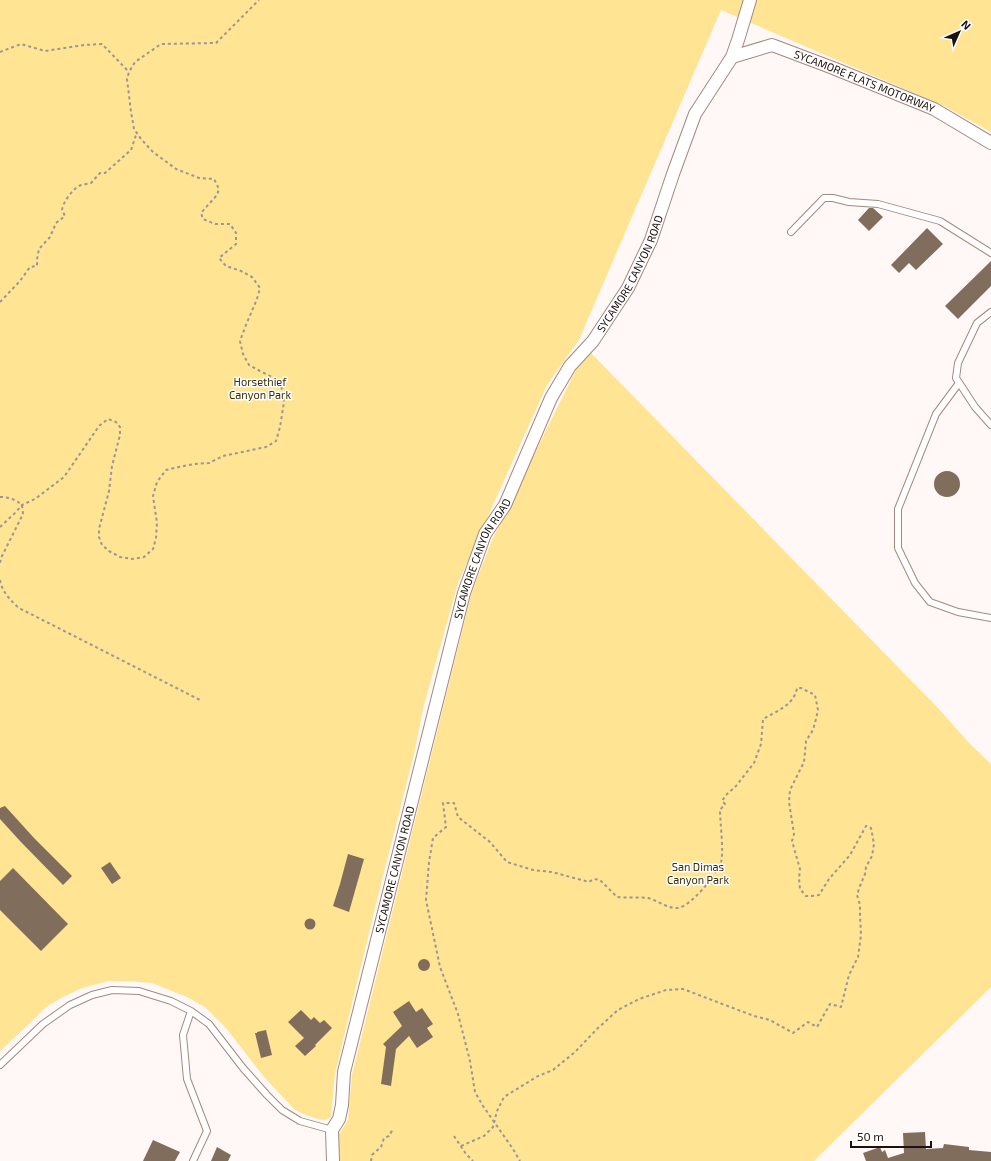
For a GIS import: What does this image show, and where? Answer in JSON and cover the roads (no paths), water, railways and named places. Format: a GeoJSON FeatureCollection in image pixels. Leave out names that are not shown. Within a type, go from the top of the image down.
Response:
{"type":"FeatureCollection","features":[{"type":"Feature","properties":{"kind":"street","name":"SYCAMORE CANYON ROAD"},"geometry":{"type":"LineString","coordinates":[[333,1161],[332,1130],[339,1119],[342,1105],[344,1072],[464,593],[485,534],[505,505],[551,398],[570,366],[593,341],[628,288],[651,240],[695,114],[732,57],[750,0]]}},
{"type":"Feature","properties":{"kind":"street","name":"SYCAMORE FLATS MOTORWAY"},"geometry":{"type":"LineString","coordinates":[[732,57],[772,45],[934,109],[991,143]]}},
{"type":"Feature","properties":{"kind":"lane"},"geometry":{"type":"LineString","coordinates":[[791,232],[824,198],[833,198],[849,202],[878,204],[940,221],[991,253]]}},
{"type":"Feature","properties":{"kind":"lane"},"geometry":{"type":"LineString","coordinates":[[991,312],[977,324],[958,363],[956,378],[975,407],[991,425]]}},
{"type":"Feature","properties":{"kind":"lane"},"geometry":{"type":"LineString","coordinates":[[959,383],[936,414],[898,509],[898,548],[915,583],[930,602],[958,612],[991,618]]}},
{"type":"Feature","properties":{"kind":"lane"},"geometry":{"type":"LineString","coordinates":[[0,1065],[43,1024],[70,1005],[92,995],[112,990],[139,991],[171,1001],[191,1011],[209,1024],[243,1068],[282,1110],[300,1121],[332,1130]]}},
{"type":"Feature","properties":{"kind":"lane"},"geometry":{"type":"LineString","coordinates":[[191,1011],[183,1035],[186,1080],[207,1131],[193,1161]]}},
{"type":"Feature","properties":{"kind":"park label","name":"Horsethief Canyon Park"},"geometry":{"type":"Point","coordinates":[260,388]}},
{"type":"Feature","properties":{"kind":"park label","name":"San Dimas Canyon Park"},"geometry":{"type":"Point","coordinates":[698,873]}}]}
